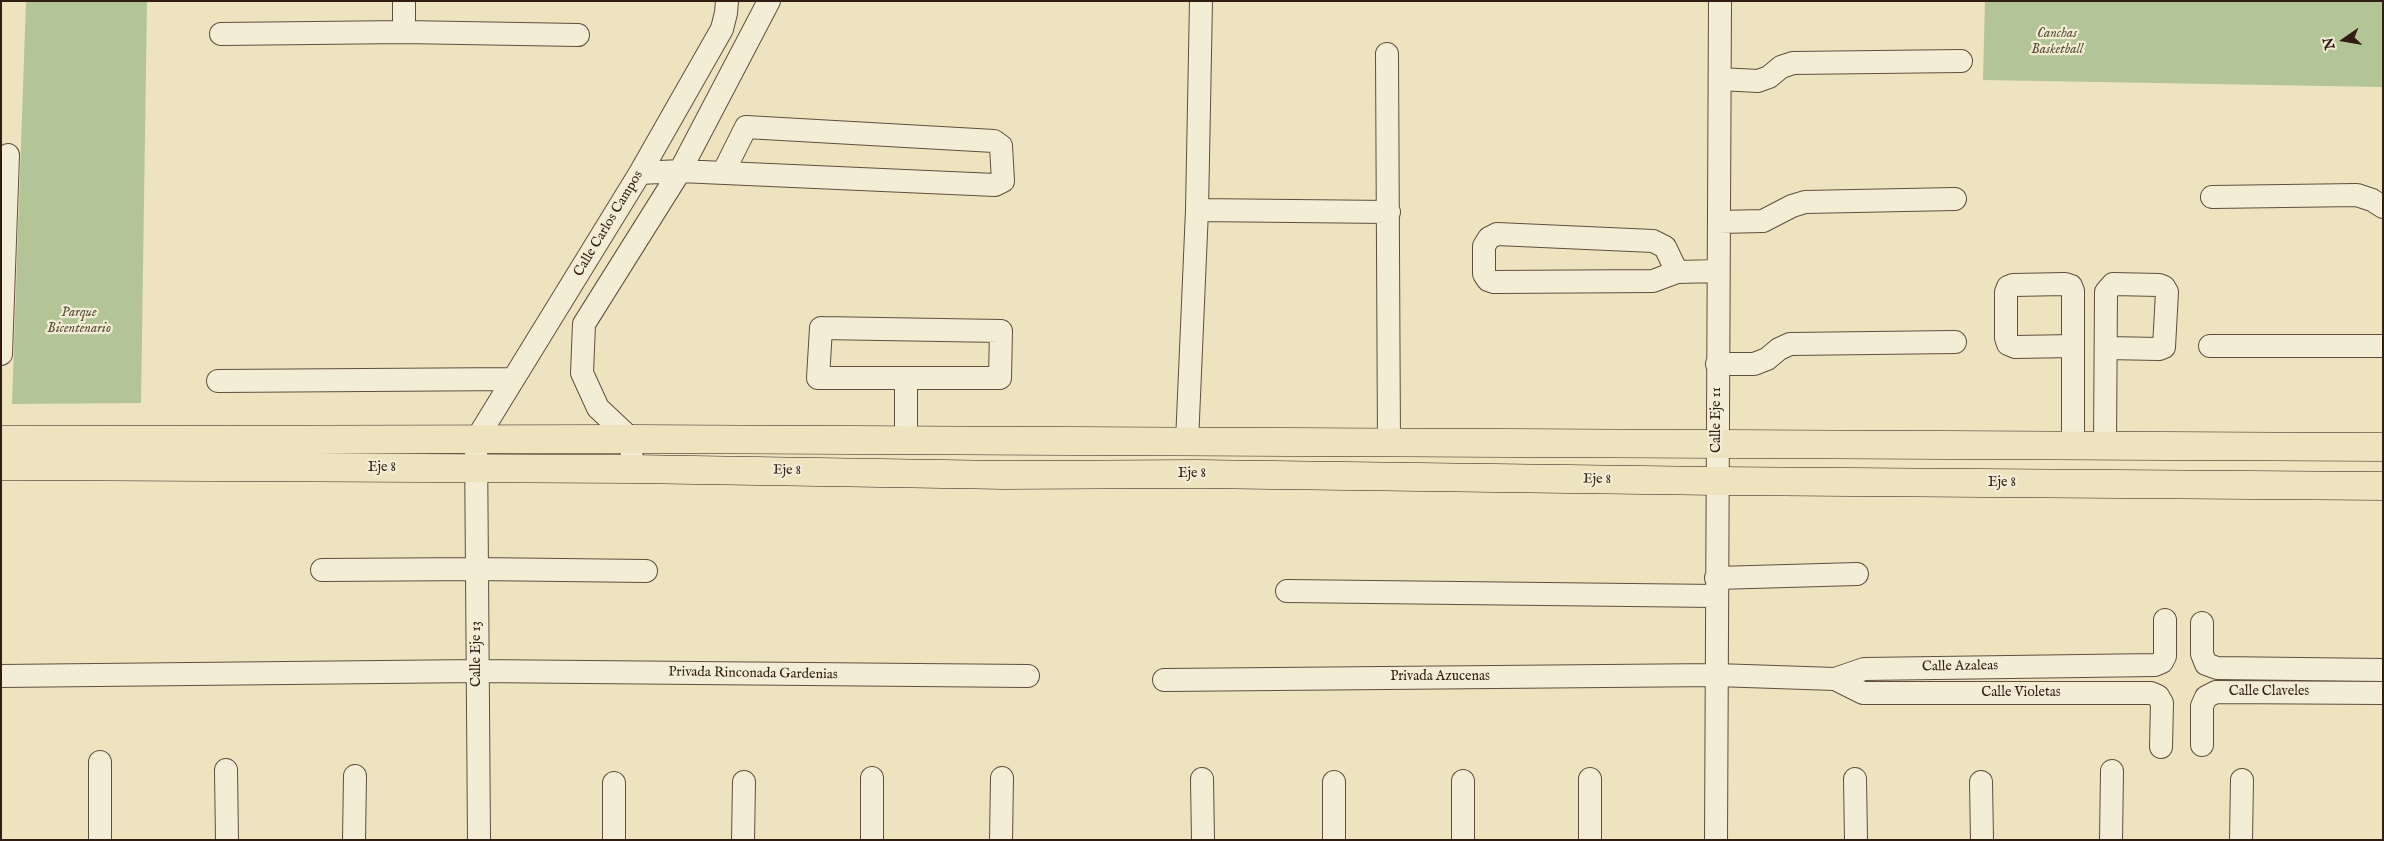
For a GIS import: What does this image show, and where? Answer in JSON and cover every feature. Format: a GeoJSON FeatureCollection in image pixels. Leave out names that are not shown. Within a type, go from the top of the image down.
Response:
{"type":"FeatureCollection","features":[{"type":"Feature","properties":{"kind":"main road","name":"Eje 8"},"geometry":{"type":"LineString","coordinates":[[1,440],[631,439],[2383,447]]}},
{"type":"Feature","properties":{"kind":"main road","name":"Eje 8"},"geometry":{"type":"LineString","coordinates":[[1,466],[475,468],[2383,486]]}},
{"type":"Feature","properties":{"kind":"street"},"geometry":{"type":"LineString","coordinates":[[404,1],[404,32]]}},
{"type":"Feature","properties":{"kind":"street","name":"Calle Carlos Campos"},"geometry":{"type":"LineString","coordinates":[[476,440],[640,173],[722,29],[727,1]]}},
{"type":"Feature","properties":{"kind":"street"},"geometry":{"type":"LineString","coordinates":[[632,470],[631,439],[598,408],[582,373],[584,324],[680,171],[769,1]]}},
{"type":"Feature","properties":{"kind":"street"},"geometry":{"type":"LineString","coordinates":[[1187,442],[1197,210],[1201,1]]}},
{"type":"Feature","properties":{"kind":"street","name":"Calle Eje 11"},"geometry":{"type":"LineString","coordinates":[[1716,840],[1716,445],[1720,1]]}},
{"type":"Feature","properties":{"kind":"street"},"geometry":{"type":"LineString","coordinates":[[221,34],[404,32],[578,35]]}},
{"type":"Feature","properties":{"kind":"street"},"geometry":{"type":"LineString","coordinates":[[1387,54],[1389,443]]}},
{"type":"Feature","properties":{"kind":"street"},"geometry":{"type":"LineString","coordinates":[[1720,79],[1758,81],[1769,77],[1781,67],[1793,62],[1961,61]]}},
{"type":"Feature","properties":{"kind":"street"},"geometry":{"type":"LineString","coordinates":[[640,173],[680,171],[723,173],[995,185],[1003,181],[1001,146],[994,141],[746,127],[723,173]]}},
{"type":"Feature","properties":{"kind":"street"},"geometry":{"type":"LineString","coordinates":[[1,354],[8,155]]}},
{"type":"Feature","properties":{"kind":"street"},"geometry":{"type":"LineString","coordinates":[[2212,197],[2357,195],[2372,200],[2383,207]]}},
{"type":"Feature","properties":{"kind":"street"},"geometry":{"type":"LineString","coordinates":[[1718,222],[1763,221],[1792,206],[1805,202],[1956,199]]}},
{"type":"Feature","properties":{"kind":"street"},"geometry":{"type":"LineString","coordinates":[[1197,210],[1389,212]]}},
{"type":"Feature","properties":{"kind":"street"},"geometry":{"type":"LineString","coordinates":[[1677,272],[1665,247],[1653,241],[1497,234],[1488,238],[1484,246],[1484,274],[1488,280],[1494,282],[1654,281],[1677,272],[1718,272]]}},
{"type":"Feature","properties":{"kind":"street"},"geometry":{"type":"LineString","coordinates":[[2073,346],[2015,346],[2008,344],[2006,338],[2006,292],[2008,286],[2013,284],[2071,286],[2073,291],[2073,346],[2073,446]]}},
{"type":"Feature","properties":{"kind":"street"},"geometry":{"type":"LineString","coordinates":[[2104,446],[2106,292],[2112,284],[2159,284],[2164,286],[2167,292],[2166,341],[2164,347],[2159,349],[2106,348]]}},
{"type":"Feature","properties":{"kind":"street"},"geometry":{"type":"LineString","coordinates":[[822,328],[1001,331],[1000,378],[906,378],[818,378],[822,328]]}},
{"type":"Feature","properties":{"kind":"street"},"geometry":{"type":"LineString","coordinates":[[1717,364],[1754,364],[1767,359],[1779,349],[1790,344],[1955,342]]}},
{"type":"Feature","properties":{"kind":"street"},"geometry":{"type":"LineString","coordinates":[[2210,346],[2383,346]]}},
{"type":"Feature","properties":{"kind":"street"},"geometry":{"type":"LineString","coordinates":[[906,378],[906,440]]}},
{"type":"Feature","properties":{"kind":"street"},"geometry":{"type":"LineString","coordinates":[[218,381],[514,379]]}},
{"type":"Feature","properties":{"kind":"street","name":"Calle Eje 13"},"geometry":{"type":"LineString","coordinates":[[476,440],[480,840]]}},
{"type":"Feature","properties":{"kind":"street"},"geometry":{"type":"LineString","coordinates":[[322,570],[646,571]]}},
{"type":"Feature","properties":{"kind":"street"},"geometry":{"type":"LineString","coordinates":[[1287,591],[1716,587],[1857,574]]}},
{"type":"Feature","properties":{"kind":"street","name":"Calle Azaleas"},"geometry":{"type":"LineString","coordinates":[[1716,675],[1835,679],[1864,669],[2155,665],[2162,662],[2165,656],[2165,620]]}},
{"type":"Feature","properties":{"kind":"street"},"geometry":{"type":"LineString","coordinates":[[2202,623],[2202,654],[2206,664],[2217,668],[2383,670]]}},
{"type":"Feature","properties":{"kind":"street","name":"Privada Rinconada Gardenias"},"geometry":{"type":"LineString","coordinates":[[1,676],[477,671],[1028,676]]}},
{"type":"Feature","properties":{"kind":"street","name":"Privada Azucenas"},"geometry":{"type":"LineString","coordinates":[[1164,680],[1716,675]]}},
{"type":"Feature","properties":{"kind":"street","name":"Calle Violetas"},"geometry":{"type":"LineString","coordinates":[[1835,679],[1863,693],[2150,693],[2158,696],[2162,704],[2161,747]]}},
{"type":"Feature","properties":{"kind":"street","name":"Calle Claveles"},"geometry":{"type":"LineString","coordinates":[[2202,745],[2202,706],[2206,697],[2216,692],[2383,693]]}},
{"type":"Feature","properties":{"kind":"street"},"geometry":{"type":"LineString","coordinates":[[100,762],[100,840]]}},
{"type":"Feature","properties":{"kind":"street"},"geometry":{"type":"LineString","coordinates":[[226,770],[227,840]]}},
{"type":"Feature","properties":{"kind":"street"},"geometry":{"type":"LineString","coordinates":[[2111,840],[2112,771]]}},
{"type":"Feature","properties":{"kind":"street"},"geometry":{"type":"LineString","coordinates":[[354,840],[355,776]]}},
{"type":"Feature","properties":{"kind":"street"},"geometry":{"type":"LineString","coordinates":[[872,778],[872,840]]}},
{"type":"Feature","properties":{"kind":"street"},"geometry":{"type":"LineString","coordinates":[[1001,840],[1002,778]]}},
{"type":"Feature","properties":{"kind":"street"},"geometry":{"type":"LineString","coordinates":[[1202,779],[1203,840]]}},
{"type":"Feature","properties":{"kind":"street"},"geometry":{"type":"LineString","coordinates":[[1590,779],[1590,840]]}},
{"type":"Feature","properties":{"kind":"street"},"geometry":{"type":"LineString","coordinates":[[1855,779],[1856,840]]}},
{"type":"Feature","properties":{"kind":"street"},"geometry":{"type":"LineString","coordinates":[[2241,840],[2242,780]]}},
{"type":"Feature","properties":{"kind":"street"},"geometry":{"type":"LineString","coordinates":[[1463,781],[1463,840]]}},
{"type":"Feature","properties":{"kind":"street"},"geometry":{"type":"LineString","coordinates":[[743,840],[744,782]]}},
{"type":"Feature","properties":{"kind":"street"},"geometry":{"type":"LineString","coordinates":[[1334,782],[1334,840]]}},
{"type":"Feature","properties":{"kind":"street"},"geometry":{"type":"LineString","coordinates":[[1981,782],[1982,840]]}},
{"type":"Feature","properties":{"kind":"street"},"geometry":{"type":"LineString","coordinates":[[614,783],[614,840]]}},
{"type":"Feature","properties":{"kind":"green space","name":"Parque Bicentenario"},"geometry":{"type":"Polygon","coordinates":[[[26,1],[147,1],[141,403],[12,404],[26,1]]]}},
{"type":"Feature","properties":{"kind":"green space","name":"Canchas Basketball"},"geometry":{"type":"Polygon","coordinates":[[[1985,1],[2383,1],[2383,87],[1983,80],[1985,1]]]}}]}
